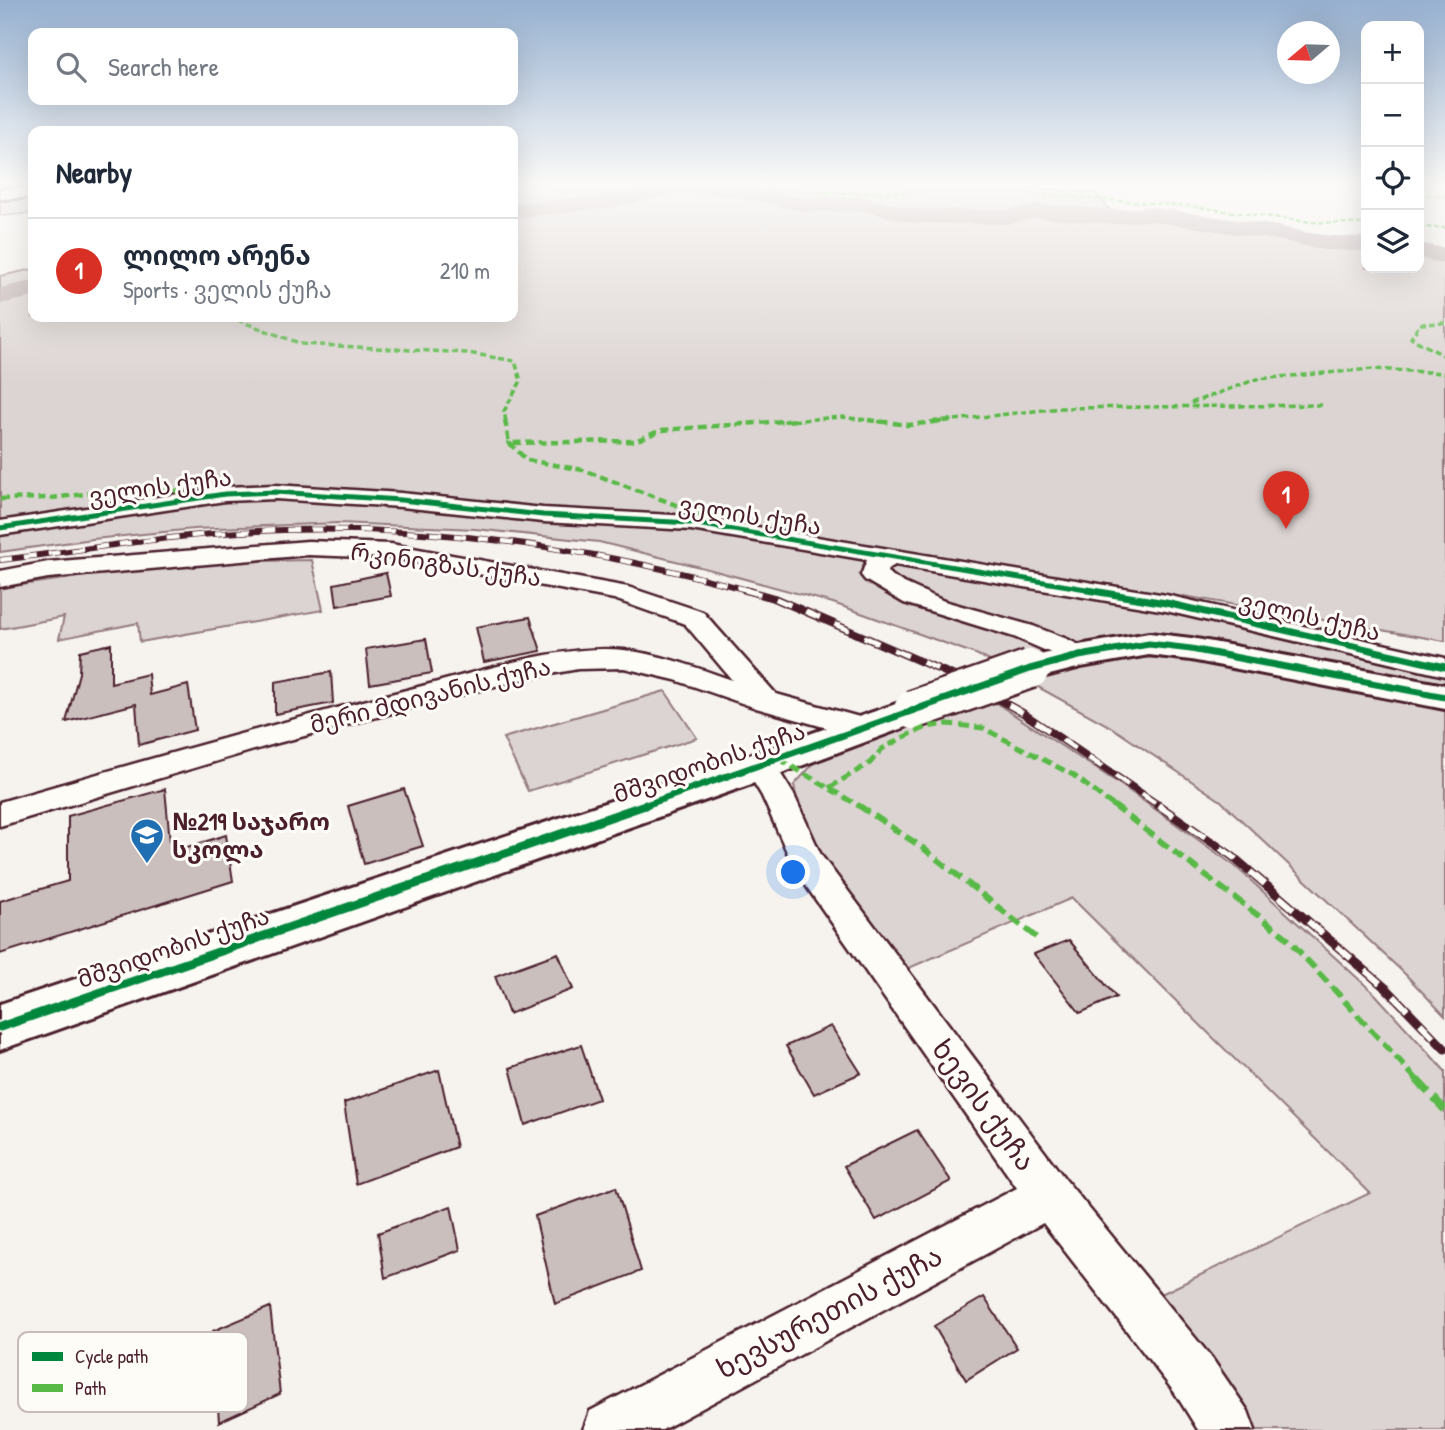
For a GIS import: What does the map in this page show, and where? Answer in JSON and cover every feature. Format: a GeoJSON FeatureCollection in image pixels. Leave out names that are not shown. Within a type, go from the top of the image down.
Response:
{"type":"FeatureCollection","features":[{"type":"Feature","properties":{"kind":"main road","name":"მშვიდობის ქუჩა"},"geometry":{"type":"LineString","coordinates":[[0,1027],[760,766],[1030,669],[1079,656],[1149,644],[1191,649],[1445,697]]}},
{"type":"Feature","properties":{"kind":"street","name":"ველის ქუჩა"},"geometry":{"type":"LineString","coordinates":[[0,528],[225,494],[275,492],[401,500],[543,515],[691,523],[1166,603],[1445,667]]}},
{"type":"Feature","properties":{"kind":"street","name":"რკინიგზას ქუჩა"},"geometry":{"type":"LineString","coordinates":[[0,579],[48,570],[308,548],[391,551],[417,555],[619,592],[694,618],[766,701]]}},
{"type":"Feature","properties":{"kind":"street"},"geometry":{"type":"LineString","coordinates":[[891,557],[876,565],[874,575],[888,586],[946,609],[1046,639],[1079,656]]}},
{"type":"Feature","properties":{"kind":"street","name":"მერი მდივანის ქუჩა"},"geometry":{"type":"LineString","coordinates":[[0,814],[268,735],[518,671],[578,660],[624,659],[683,673],[766,701],[863,727]]}},
{"type":"Feature","properties":{"kind":"street","name":"ხევის ქუჩა"},"geometry":{"type":"LineString","coordinates":[[760,766],[778,795],[807,861],[1049,1195],[1192,1375],[1229,1430]]}},
{"type":"Feature","properties":{"kind":"street","name":"ხევსურეთის ქუჩა"},"geometry":{"type":"LineString","coordinates":[[609,1430],[1049,1195]]}},
{"type":"Feature","properties":{"kind":"shaded area"},"geometry":{"type":"Polygon","coordinates":[[[518,250],[1361,250],[1361,273],[1424,273],[1424,250],[1445,252],[1445,641],[1184,596],[1196,618],[1445,663],[1445,690],[1137,637],[1088,642],[999,666],[978,655],[833,603],[708,569],[599,542],[475,529],[339,523],[194,529],[0,552],[0,276],[28,270],[28,322],[518,322],[518,250]]]}},
{"type":"Feature","properties":{"kind":"shaded area"},"geometry":{"type":"Polygon","coordinates":[[[312,560],[323,610],[140,642],[138,623],[59,639],[64,617],[0,629],[0,588],[122,571],[214,562],[312,560]]]}},
{"type":"Feature","properties":{"kind":"shaded area"},"geometry":{"type":"Polygon","coordinates":[[[1122,657],[1244,666],[1445,704],[1445,1016],[1405,974],[1221,801],[1111,727],[1027,681],[1122,657]]]}},
{"type":"Feature","properties":{"kind":"shaded area"},"geometry":{"type":"Polygon","coordinates":[[[665,691],[697,738],[528,791],[503,738],[665,691]]]}},
{"type":"Feature","properties":{"kind":"shaded area"},"geometry":{"type":"Polygon","coordinates":[[[987,697],[1121,785],[1235,866],[1375,994],[1445,1071],[1445,1430],[1248,1430],[1155,1297],[1370,1193],[1072,898],[902,971],[802,825],[794,785],[823,753],[987,697]]]}},
{"type":"Feature","properties":{"kind":"building"},"geometry":{"type":"Polygon","coordinates":[[[386,573],[391,596],[337,606],[334,584],[386,573]]]}},
{"type":"Feature","properties":{"kind":"building"},"geometry":{"type":"Polygon","coordinates":[[[530,617],[541,651],[484,662],[476,627],[530,617]]]}},
{"type":"Feature","properties":{"kind":"building"},"geometry":{"type":"Polygon","coordinates":[[[426,639],[432,673],[370,684],[366,649],[426,639]]]}},
{"type":"Feature","properties":{"kind":"building"},"geometry":{"type":"Polygon","coordinates":[[[111,644],[111,683],[148,674],[150,695],[188,685],[195,730],[139,745],[136,704],[66,722],[79,673],[80,651],[111,644]]]}},
{"type":"Feature","properties":{"kind":"building"},"geometry":{"type":"Polygon","coordinates":[[[331,672],[333,703],[275,714],[275,682],[331,672]]]}},
{"type":"Feature","properties":{"kind":"building"},"geometry":{"type":"Polygon","coordinates":[[[165,789],[171,852],[226,835],[233,881],[0,954],[0,901],[68,881],[68,816],[165,789]]]}},
{"type":"Feature","properties":{"kind":"building"},"geometry":{"type":"Polygon","coordinates":[[[404,789],[423,846],[364,864],[348,806],[404,789]]]}},
{"type":"Feature","properties":{"kind":"building"},"geometry":{"type":"Polygon","coordinates":[[[1069,940],[1116,997],[1080,1013],[1034,954],[1069,940]]]}},
{"type":"Feature","properties":{"kind":"building"},"geometry":{"type":"Polygon","coordinates":[[[558,953],[573,989],[509,1014],[495,976],[558,953]]]}},
{"type":"Feature","properties":{"kind":"building"},"geometry":{"type":"Polygon","coordinates":[[[831,1026],[861,1073],[814,1094],[786,1046],[831,1026]]]}},
{"type":"Feature","properties":{"kind":"building"},"geometry":{"type":"Polygon","coordinates":[[[581,1045],[599,1099],[525,1125],[510,1068],[581,1045]]]}},
{"type":"Feature","properties":{"kind":"building"},"geometry":{"type":"Polygon","coordinates":[[[439,1070],[456,1147],[356,1184],[344,1103],[439,1070]]]}},
{"type":"Feature","properties":{"kind":"building"},"geometry":{"type":"Polygon","coordinates":[[[917,1130],[951,1181],[876,1220],[844,1166],[917,1130]]]}},
{"type":"Feature","properties":{"kind":"building"},"geometry":{"type":"Polygon","coordinates":[[[616,1187],[641,1271],[555,1304],[535,1216],[616,1187]]]}},
{"type":"Feature","properties":{"kind":"building"},"geometry":{"type":"Polygon","coordinates":[[[451,1206],[460,1250],[385,1278],[378,1233],[451,1206]]]}},
{"type":"Feature","properties":{"kind":"building"},"geometry":{"type":"Polygon","coordinates":[[[984,1297],[1017,1348],[966,1380],[934,1326],[984,1297]]]}},
{"type":"Feature","properties":{"kind":"building"},"geometry":{"type":"Polygon","coordinates":[[[270,1307],[280,1394],[248,1409],[248,1332],[213,1331],[270,1307]]]}},
{"type":"Feature","properties":{"kind":"building"},"geometry":{"type":"Polygon","coordinates":[[[218,1412],[241,1412],[219,1422],[218,1412]]]}},
{"type":"Feature","properties":{"kind":"waterway"},"geometry":{"type":"LineString","coordinates":[[1424,252],[1445,256]]}},
{"type":"Feature","properties":{"kind":"waterway"},"geometry":{"type":"LineString","coordinates":[[0,296],[28,290]]}},
{"type":"Feature","properties":{"kind":"railway"},"geometry":{"type":"LineString","coordinates":[[0,560],[200,535],[269,531],[409,532],[547,547],[616,559],[751,591]]}},
{"type":"Feature","properties":{"kind":"railway"},"geometry":{"type":"LineString","coordinates":[[745,590],[774,598],[959,678],[1023,713],[1161,807]]}},
{"type":"Feature","properties":{"kind":"railway"},"geometry":{"type":"LineString","coordinates":[[1158,805],[1232,856],[1388,990],[1445,1049]]}},
{"type":"Feature","properties":{"kind":"marked path"},"geometry":{"type":"LineString","coordinates":[[243,322],[302,344],[468,353],[515,361],[521,381],[504,411],[509,443]]}},
{"type":"Feature","properties":{"kind":"marked path"},"geometry":{"type":"LineString","coordinates":[[1445,323],[1420,324],[1411,338],[1445,356]]}},
{"type":"Feature","properties":{"kind":"marked path"},"geometry":{"type":"LineString","coordinates":[[1191,403],[1257,379],[1372,369],[1445,373]]}},
{"type":"Feature","properties":{"kind":"marked path"},"geometry":{"type":"LineString","coordinates":[[710,524],[695,512],[583,470],[527,460],[509,443],[635,441],[662,430],[842,417],[908,425],[1061,408],[1321,405]]}},
{"type":"Feature","properties":{"kind":"marked path"},"geometry":{"type":"LineString","coordinates":[[0,499],[51,498],[135,488],[190,492]]}},
{"type":"Feature","properties":{"kind":"marked path"},"geometry":{"type":"LineString","coordinates":[[829,788],[870,763],[882,749],[904,737],[927,727],[948,724],[983,728],[1073,775],[1285,936],[1445,1110]]}},
{"type":"Feature","properties":{"kind":"marked path"},"geometry":{"type":"LineString","coordinates":[[779,759],[850,800],[923,848],[1037,938]]}},
{"type":"Feature","properties":{"kind":"cycle path"},"geometry":{"type":"LineString","coordinates":[[0,528],[225,494],[275,492],[401,500],[543,515],[691,523],[1166,603],[1445,667]]}},
{"type":"Feature","properties":{"kind":"cycle path"},"geometry":{"type":"LineString","coordinates":[[0,1027],[760,766],[1030,669],[1079,656],[1149,644],[1191,649],[1445,697]]}},
{"type":"Feature","properties":{"kind":"place","name":"ლილო არენა"},"geometry":{"type":"Point","coordinates":[1286,529]}},
{"type":"Feature","properties":{"kind":"place","name":"№219 საჯარო სკოლა"},"geometry":{"type":"Point","coordinates":[147,865]}}]}
